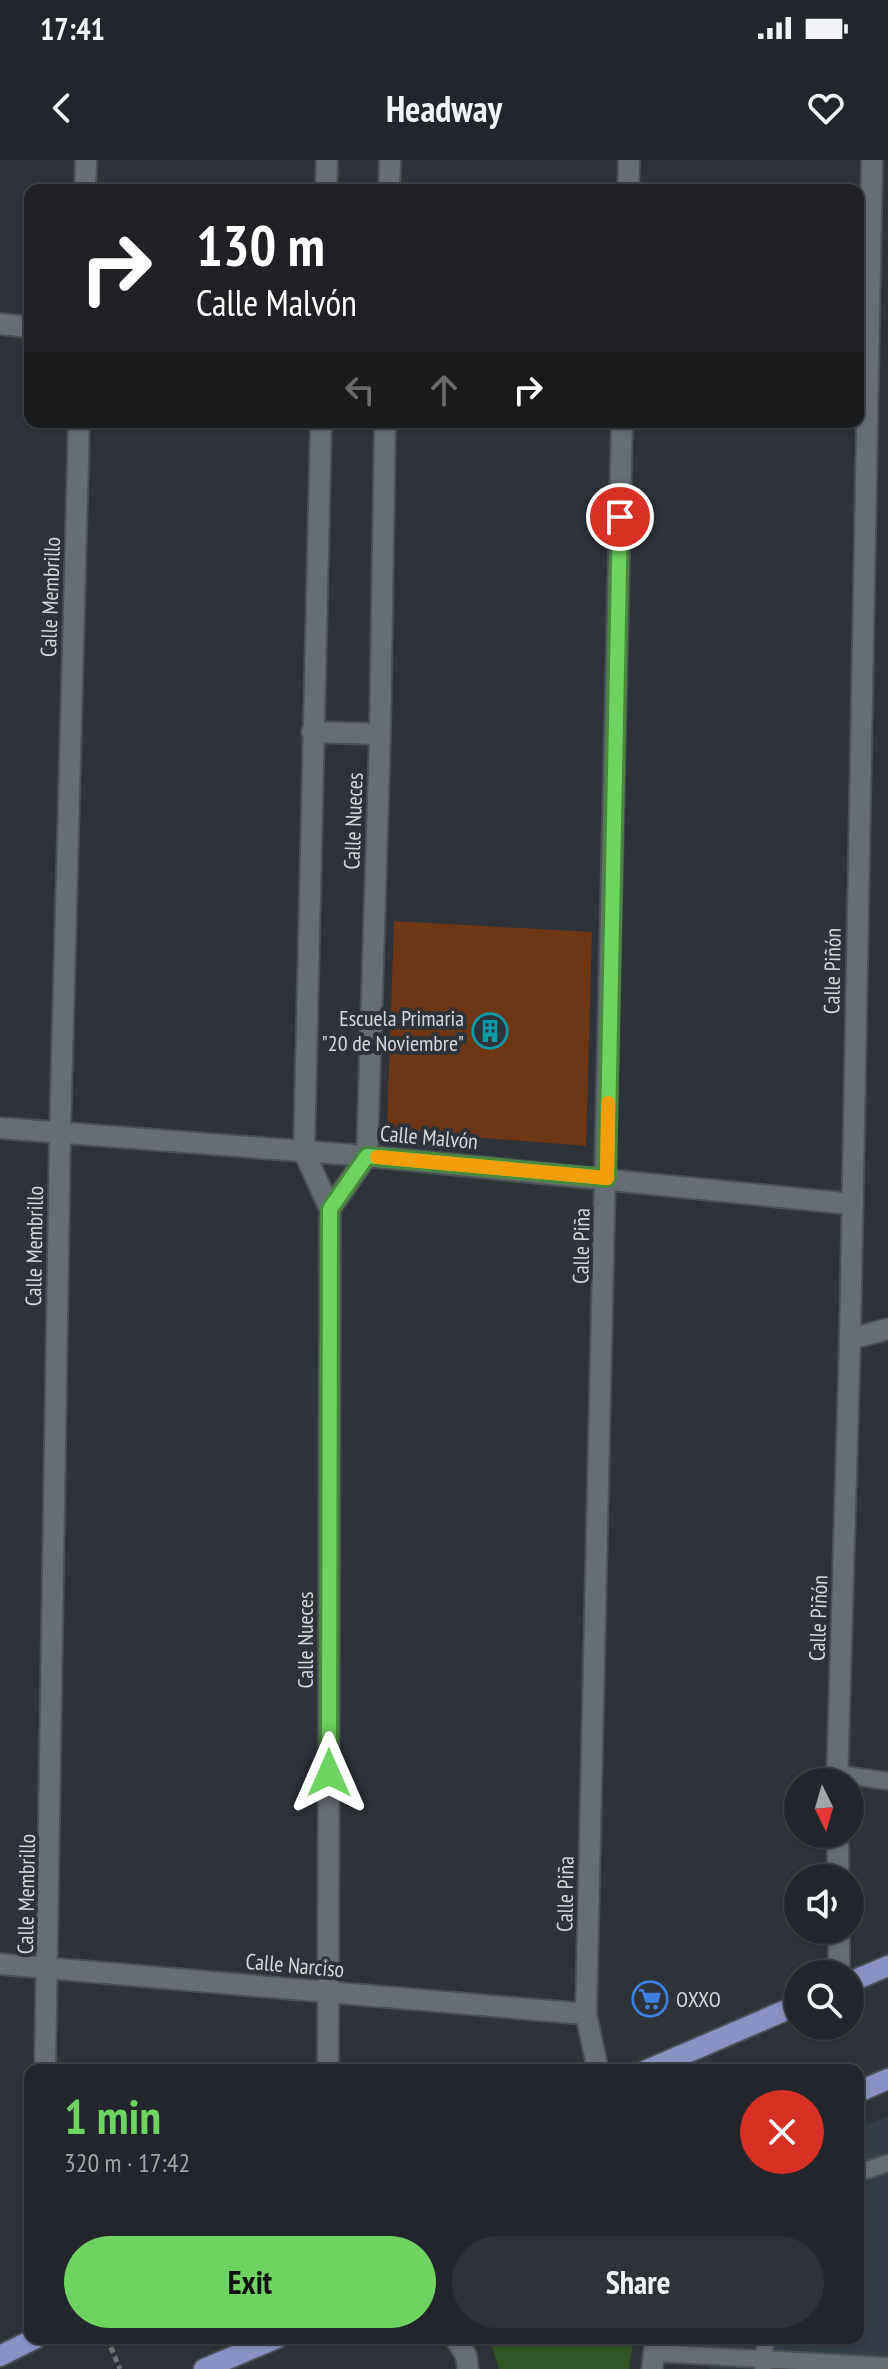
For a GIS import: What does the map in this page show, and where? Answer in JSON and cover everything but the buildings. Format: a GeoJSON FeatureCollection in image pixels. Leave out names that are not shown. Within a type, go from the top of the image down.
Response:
{"type":"FeatureCollection","features":[{"type":"Feature","properties":{"kind":"main road"},"geometry":{"type":"LineString","coordinates":[[864,1976],[888,1966]]}},
{"type":"Feature","properties":{"kind":"main road"},"geometry":{"type":"LineString","coordinates":[[661,2064],[784,2011]]}},
{"type":"Feature","properties":{"kind":"main road"},"geometry":{"type":"LineString","coordinates":[[864,2089],[888,2079]]}},
{"type":"Feature","properties":{"kind":"main road"},"geometry":{"type":"LineString","coordinates":[[0,2356],[24,2344]]}},
{"type":"Feature","properties":{"kind":"main road"},"geometry":{"type":"LineString","coordinates":[[204,2369],[263,2344]]}},
{"type":"Feature","properties":{"kind":"street"},"geometry":{"type":"LineString","coordinates":[[85,184],[86,160]]}},
{"type":"Feature","properties":{"kind":"street"},"geometry":{"type":"LineString","coordinates":[[326,184],[327,160]]}},
{"type":"Feature","properties":{"kind":"street"},"geometry":{"type":"LineString","coordinates":[[389,184],[390,160]]}},
{"type":"Feature","properties":{"kind":"street"},"geometry":{"type":"LineString","coordinates":[[628,184],[629,160]]}},
{"type":"Feature","properties":{"kind":"street","name":"Calle Piñón"},"geometry":{"type":"LineString","coordinates":[[864,352],[872,160]]}},
{"type":"Feature","properties":{"kind":"street"},"geometry":{"type":"LineString","coordinates":[[0,324],[24,326]]}},
{"type":"Feature","properties":{"kind":"street"},"geometry":{"type":"LineString","coordinates":[[864,400],[888,402]]}},
{"type":"Feature","properties":{"kind":"street","name":"Calle Membrillo"},"geometry":{"type":"LineString","coordinates":[[45,2064],[60,1133],[79,428]]}},
{"type":"Feature","properties":{"kind":"street","name":"Calle Nueces"},"geometry":{"type":"LineString","coordinates":[[321,428],[304,1152],[330,1209],[328,2064]]}},
{"type":"Feature","properties":{"kind":"street","name":"Calle Nueces"},"geometry":{"type":"LineString","coordinates":[[367,1156],[380,734],[385,428]]}},
{"type":"Feature","properties":{"kind":"street","name":"Calle Piña"},"geometry":{"type":"LineString","coordinates":[[597,2064],[586,2014],[622,428]]}},
{"type":"Feature","properties":{"kind":"street","name":"Calle Piñón"},"geometry":{"type":"LineString","coordinates":[[837,1768],[850,1339],[862,428]]}},
{"type":"Feature","properties":{"kind":"street"},"geometry":{"type":"LineString","coordinates":[[312,732],[380,734]]}},
{"type":"Feature","properties":{"kind":"street","name":"Calle Malvón"},"geometry":{"type":"LineString","coordinates":[[0,1128],[367,1156],[852,1204]]}},
{"type":"Feature","properties":{"kind":"street"},"geometry":{"type":"LineString","coordinates":[[330,1209],[367,1156]]}},
{"type":"Feature","properties":{"kind":"street"},"geometry":{"type":"LineString","coordinates":[[850,1339],[888,1329]]}},
{"type":"Feature","properties":{"kind":"street","name":"Calle Narciso"},"geometry":{"type":"LineString","coordinates":[[0,1964],[586,2014]]}},
{"type":"Feature","properties":{"kind":"street"},"geometry":{"type":"LineString","coordinates":[[459,2344],[466,2355],[468,2369]]}},
{"type":"Feature","properties":{"kind":"lane"},"geometry":{"type":"LineString","coordinates":[[864,1780],[888,1781]]}},
{"type":"Feature","properties":{"kind":"lane"},"geometry":{"type":"LineString","coordinates":[[864,2171],[888,2163]]}},
{"type":"Feature","properties":{"kind":"lane"},"geometry":{"type":"LineString","coordinates":[[764,2364],[766,2344]]}},
{"type":"Feature","properties":{"kind":"lane"},"geometry":{"type":"LineString","coordinates":[[654,2353],[764,2364],[888,2366]]}},
{"type":"Feature","properties":{"kind":"path"},"geometry":{"type":"LineString","coordinates":[[110,2344],[120,2369]]}},
{"type":"Feature","properties":{"kind":"shaded area"},"geometry":{"type":"Polygon","coordinates":[[[888,2116],[888,2369],[710,2369],[713,2344],[864,2344],[864,2126],[888,2116]]]}},
{"type":"Feature","properties":{"kind":"green space"},"geometry":{"type":"Polygon","coordinates":[[[491,2344],[633,2344],[629,2369],[499,2369],[491,2344]]]}},
{"type":"Feature","properties":{"kind":"slow traffic"},"geometry":{"type":"LineString","coordinates":[[377,1157],[607,1178],[608,1103]]}},
{"type":"Feature","properties":{"kind":"place","name":"Escuela Primaria \"20 de Noviembre\""},"geometry":{"type":"Point","coordinates":[490,1031]}},
{"type":"Feature","properties":{"kind":"place","name":"OXXO"},"geometry":{"type":"Point","coordinates":[650,1999]}},
{"type":"Feature","properties":{"kind":"route"},"geometry":{"type":"LineString","coordinates":[[329,1773],[330,1209],[367,1156],[607,1178],[620,517]]}}]}
